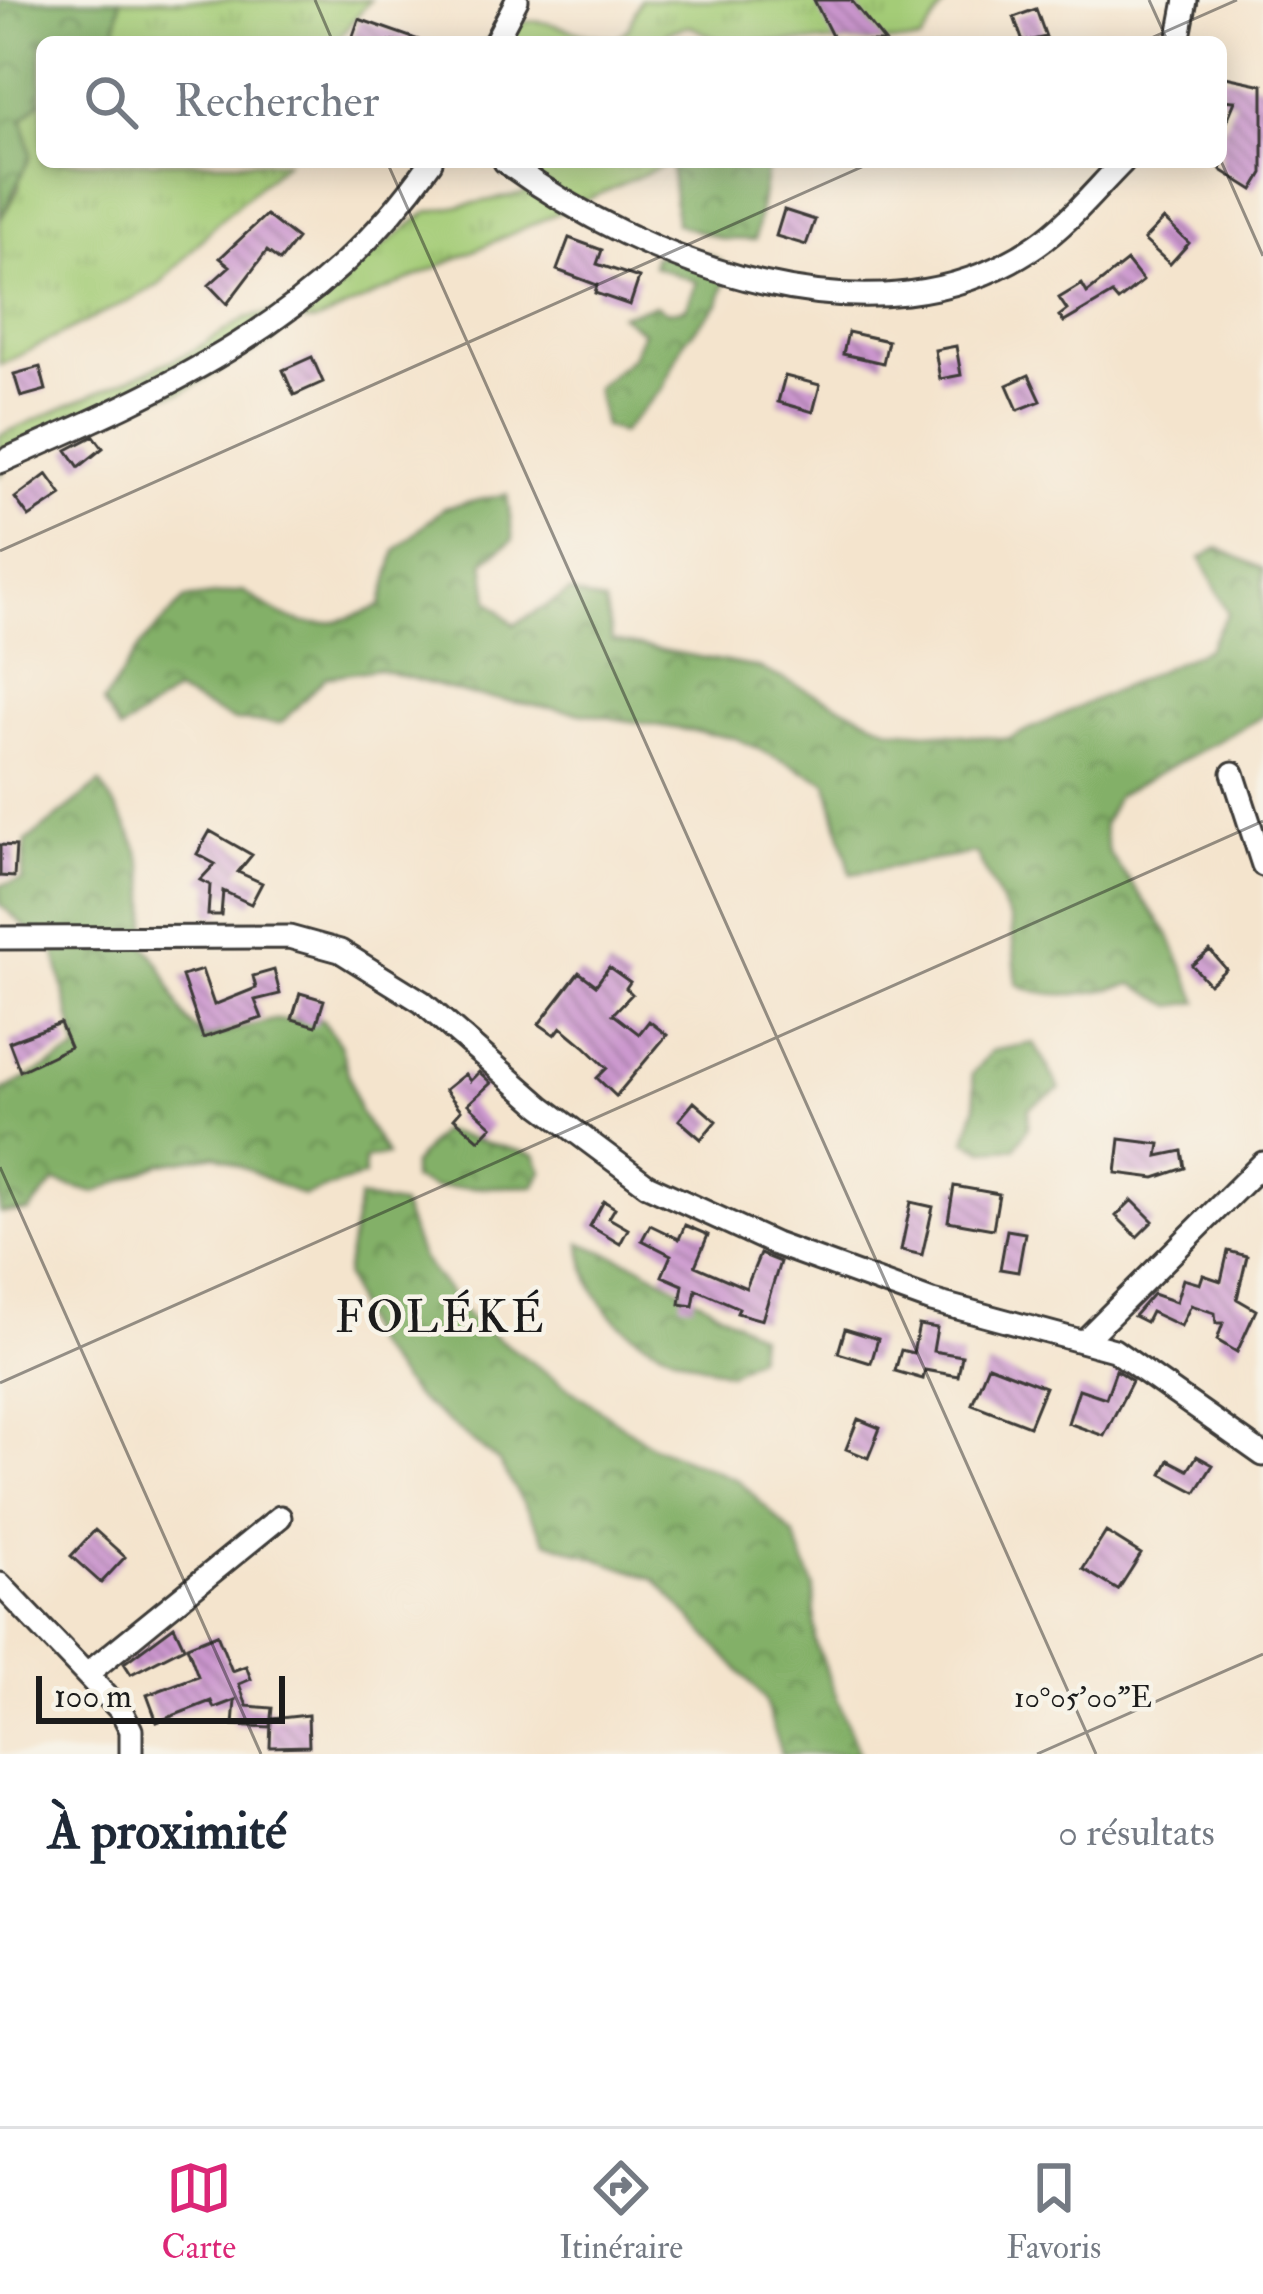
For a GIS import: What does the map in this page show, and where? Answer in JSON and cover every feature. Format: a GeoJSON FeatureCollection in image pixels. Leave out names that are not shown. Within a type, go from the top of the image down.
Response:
{"type":"FeatureCollection","features":[{"type":"Feature","properties":{"kind":"street"},"geometry":{"type":"LineString","coordinates":[[498,36],[517,0]]}},
{"type":"Feature","properties":{"kind":"street"},"geometry":{"type":"LineString","coordinates":[[1179,36],[1186,0]]}},
{"type":"Feature","properties":{"kind":"street"},"geometry":{"type":"LineString","coordinates":[[0,462],[160,392],[232,351],[358,249],[426,168]]}},
{"type":"Feature","properties":{"kind":"street"},"geometry":{"type":"LineString","coordinates":[[514,168],[601,224],[704,268],[803,294],[869,296],[956,280],[1017,257],[1052,233],[1117,168]]}},
{"type":"Feature","properties":{"kind":"street"},"geometry":{"type":"LineString","coordinates":[[1233,773],[1263,865]]}},
{"type":"Feature","properties":{"kind":"street"},"geometry":{"type":"LineString","coordinates":[[0,938],[289,937],[319,943],[364,964],[422,1002],[541,1106],[646,1185],[775,1244],[932,1300],[1085,1340],[1129,1359],[1263,1455]]}},
{"type":"Feature","properties":{"kind":"street"},"geometry":{"type":"LineString","coordinates":[[1085,1340],[1263,1163]]}},
{"type":"Feature","properties":{"kind":"street"},"geometry":{"type":"LineString","coordinates":[[87,1674],[280,1517]]}},
{"type":"Feature","properties":{"kind":"street"},"geometry":{"type":"LineString","coordinates":[[0,1584],[122,1712],[131,1730],[131,1754]]}},
{"type":"Feature","properties":{"kind":"green space"},"geometry":{"type":"Polygon","coordinates":[[[0,0],[120,0],[115,36],[36,36],[36,106],[23,119],[31,155],[0,220],[0,0]]]}},
{"type":"Feature","properties":{"kind":"green space"},"geometry":{"type":"Polygon","coordinates":[[[120,0],[370,0],[340,36],[115,36],[120,0]]]}},
{"type":"Feature","properties":{"kind":"green space"},"geometry":{"type":"Polygon","coordinates":[[[640,0],[948,0],[924,36],[711,36],[690,26],[666,36],[620,36],[628,29],[640,0]]]}},
{"type":"Feature","properties":{"kind":"green space"},"geometry":{"type":"Polygon","coordinates":[[[520,23],[548,23],[595,36],[494,36],[520,23]]]}},
{"type":"Feature","properties":{"kind":"green space"},"geometry":{"type":"Polygon","coordinates":[[[36,106],[36,168],[279,168],[218,222],[159,285],[0,365],[0,220],[19,189],[22,119],[36,106]]]}},
{"type":"Feature","properties":{"kind":"green space"},"geometry":{"type":"Polygon","coordinates":[[[543,168],[658,168],[315,322],[288,319],[274,340],[182,392],[73,413],[18,449],[0,475],[0,435],[191,352],[246,318],[326,302],[359,265],[427,212],[523,194],[543,168]]]}},
{"type":"Feature","properties":{"kind":"green space"},"geometry":{"type":"Polygon","coordinates":[[[671,168],[767,168],[755,240],[723,239],[676,224],[671,168]]]}},
{"type":"Feature","properties":{"kind":"green space"},"geometry":{"type":"Polygon","coordinates":[[[707,254],[721,261],[725,282],[719,303],[684,341],[663,388],[621,433],[604,426],[596,388],[632,357],[643,332],[620,315],[655,305],[668,312],[686,308],[697,282],[653,266],[654,256],[707,254]]]}},
{"type":"Feature","properties":{"kind":"green space"},"geometry":{"type":"Polygon","coordinates":[[[507,494],[513,540],[484,561],[489,600],[514,625],[570,592],[605,604],[612,641],[759,668],[891,729],[1008,739],[1208,648],[1228,613],[1201,558],[1218,548],[1263,569],[1263,716],[1117,796],[1103,825],[1108,852],[1168,933],[1199,1002],[1173,1006],[1133,984],[1060,994],[1017,984],[1011,922],[976,853],[851,874],[827,782],[735,738],[471,695],[377,669],[326,677],[281,723],[235,721],[175,692],[120,731],[103,703],[141,645],[185,599],[243,591],[296,620],[310,624],[340,621],[381,606],[396,550],[444,508],[507,494]]]}},
{"type":"Feature","properties":{"kind":"green space"},"geometry":{"type":"Polygon","coordinates":[[[100,783],[141,859],[147,898],[144,945],[162,969],[185,1018],[207,1038],[273,1020],[322,1020],[340,1044],[359,1111],[387,1155],[364,1159],[365,1176],[303,1196],[216,1155],[161,1164],[95,1193],[55,1182],[29,1212],[0,1213],[0,1092],[78,1051],[55,953],[0,904],[0,885],[22,881],[26,842],[100,783]]]}},
{"type":"Feature","properties":{"kind":"green space"},"geometry":{"type":"Polygon","coordinates":[[[1034,1043],[1060,1089],[1029,1108],[1028,1127],[1015,1148],[984,1150],[966,1141],[976,1106],[972,1074],[991,1051],[1034,1043]]]}},
{"type":"Feature","properties":{"kind":"green space"},"geometry":{"type":"Polygon","coordinates":[[[440,1131],[535,1155],[542,1171],[535,1186],[435,1188],[412,1180],[412,1165],[440,1131]]]}},
{"type":"Feature","properties":{"kind":"green space"},"geometry":{"type":"Polygon","coordinates":[[[359,1198],[401,1205],[422,1259],[471,1320],[652,1446],[738,1480],[794,1535],[814,1587],[815,1642],[859,1754],[781,1754],[764,1698],[655,1579],[546,1541],[498,1461],[414,1396],[368,1340],[345,1275],[359,1198]]]}},
{"type":"Feature","properties":{"kind":"green space"},"geometry":{"type":"Polygon","coordinates":[[[581,1243],[641,1266],[759,1335],[757,1356],[729,1373],[676,1356],[631,1332],[597,1296],[581,1243]]]}},
{"type":"Feature","properties":{"kind":"building"},"geometry":{"type":"Polygon","coordinates":[[[814,0],[851,0],[880,36],[832,36],[814,0]]]}},
{"type":"Feature","properties":{"kind":"building"},"geometry":{"type":"Polygon","coordinates":[[[1036,9],[1046,36],[1021,36],[1014,17],[1036,9]]]}},
{"type":"Feature","properties":{"kind":"building"},"geometry":{"type":"Polygon","coordinates":[[[359,19],[408,36],[353,36],[359,19]]]}},
{"type":"Feature","properties":{"kind":"building"},"geometry":{"type":"Polygon","coordinates":[[[1227,77],[1263,85],[1263,173],[1253,190],[1221,170],[1227,168],[1227,120],[1235,101],[1227,100],[1227,77]]]}},
{"type":"Feature","properties":{"kind":"building"},"geometry":{"type":"Polygon","coordinates":[[[784,210],[815,220],[806,245],[776,236],[784,210]]]}},
{"type":"Feature","properties":{"kind":"building"},"geometry":{"type":"Polygon","coordinates":[[[266,215],[297,239],[280,261],[267,251],[227,304],[209,285],[230,266],[220,258],[266,215]]]}},
{"type":"Feature","properties":{"kind":"building"},"geometry":{"type":"Polygon","coordinates":[[[1164,219],[1189,243],[1170,264],[1144,240],[1164,219]]]}},
{"type":"Feature","properties":{"kind":"building"},"geometry":{"type":"Polygon","coordinates":[[[569,238],[602,250],[597,264],[639,278],[630,305],[595,293],[597,285],[557,270],[569,238]]]}},
{"type":"Feature","properties":{"kind":"building"},"geometry":{"type":"Polygon","coordinates":[[[1127,261],[1143,281],[1118,301],[1112,294],[1064,322],[1059,316],[1067,310],[1059,298],[1082,284],[1087,293],[1127,261]]]}},
{"type":"Feature","properties":{"kind":"building"},"geometry":{"type":"Polygon","coordinates":[[[848,332],[888,341],[883,363],[843,354],[848,332]]]}},
{"type":"Feature","properties":{"kind":"building"},"geometry":{"type":"Polygon","coordinates":[[[956,346],[961,375],[940,379],[935,350],[956,346]]]}},
{"type":"Feature","properties":{"kind":"building"},"geometry":{"type":"Polygon","coordinates":[[[312,357],[323,382],[294,395],[283,370],[312,357]]]}},
{"type":"Feature","properties":{"kind":"building"},"geometry":{"type":"Polygon","coordinates":[[[40,367],[46,390],[21,397],[14,374],[40,367]]]}},
{"type":"Feature","properties":{"kind":"building"},"geometry":{"type":"Polygon","coordinates":[[[1029,375],[1041,401],[1018,410],[1007,385],[1029,375]]]}},
{"type":"Feature","properties":{"kind":"building"},"geometry":{"type":"Polygon","coordinates":[[[785,376],[820,385],[813,412],[778,402],[785,376]]]}},
{"type":"Feature","properties":{"kind":"building"},"geometry":{"type":"Polygon","coordinates":[[[94,436],[103,448],[79,467],[67,450],[94,436]]]}},
{"type":"Feature","properties":{"kind":"building"},"geometry":{"type":"Polygon","coordinates":[[[47,474],[62,495],[29,517],[15,498],[47,474]]]}},
{"type":"Feature","properties":{"kind":"building"},"geometry":{"type":"Polygon","coordinates":[[[210,831],[252,855],[238,872],[262,883],[251,904],[223,891],[221,915],[208,915],[210,885],[200,880],[215,864],[197,854],[210,831]]]}},
{"type":"Feature","properties":{"kind":"building"},"geometry":{"type":"Polygon","coordinates":[[[0,845],[16,846],[14,877],[0,876],[0,845]]]}},
{"type":"Feature","properties":{"kind":"building"},"geometry":{"type":"Polygon","coordinates":[[[1210,950],[1226,969],[1209,984],[1192,965],[1210,950]]]}},
{"type":"Feature","properties":{"kind":"building"},"geometry":{"type":"Polygon","coordinates":[[[609,967],[630,982],[626,988],[632,994],[613,1014],[639,1034],[649,1021],[667,1035],[616,1096],[597,1078],[607,1068],[584,1046],[561,1027],[555,1035],[539,1024],[579,972],[596,985],[609,967]]]}},
{"type":"Feature","properties":{"kind":"building"},"geometry":{"type":"Polygon","coordinates":[[[202,970],[214,1005],[256,988],[253,976],[274,970],[280,994],[255,1000],[262,1018],[203,1038],[182,976],[202,970]]]}},
{"type":"Feature","properties":{"kind":"building"},"geometry":{"type":"Polygon","coordinates":[[[300,993],[324,1000],[316,1026],[292,1019],[300,993]]]}},
{"type":"Feature","properties":{"kind":"building"},"geometry":{"type":"Polygon","coordinates":[[[60,1023],[70,1047],[20,1071],[9,1042],[60,1023]]]}},
{"type":"Feature","properties":{"kind":"building"},"geometry":{"type":"Polygon","coordinates":[[[479,1072],[491,1083],[468,1104],[492,1126],[479,1140],[454,1118],[461,1110],[445,1090],[465,1074],[470,1081],[479,1072]]]}},
{"type":"Feature","properties":{"kind":"building"},"geometry":{"type":"Polygon","coordinates":[[[694,1102],[716,1121],[701,1139],[679,1120],[694,1102]]]}},
{"type":"Feature","properties":{"kind":"building"},"geometry":{"type":"Polygon","coordinates":[[[1120,1139],[1160,1144],[1158,1156],[1182,1151],[1185,1168],[1155,1178],[1116,1173],[1120,1139]]]}},
{"type":"Feature","properties":{"kind":"building"},"geometry":{"type":"Polygon","coordinates":[[[954,1186],[999,1194],[993,1229],[948,1221],[954,1186]]]}},
{"type":"Feature","properties":{"kind":"building"},"geometry":{"type":"Polygon","coordinates":[[[1132,1200],[1153,1221],[1137,1237],[1116,1216],[1132,1200]]]}},
{"type":"Feature","properties":{"kind":"building"},"geometry":{"type":"Polygon","coordinates":[[[604,1201],[615,1208],[609,1218],[628,1229],[620,1244],[590,1226],[604,1201]]]}},
{"type":"Feature","properties":{"kind":"building"},"geometry":{"type":"Polygon","coordinates":[[[911,1202],[933,1207],[922,1255],[901,1250],[911,1202]]]}},
{"type":"Feature","properties":{"kind":"building"},"geometry":{"type":"Polygon","coordinates":[[[650,1225],[679,1239],[685,1225],[708,1235],[695,1266],[746,1288],[760,1254],[780,1262],[762,1320],[737,1313],[739,1308],[696,1289],[693,1306],[680,1304],[683,1285],[662,1276],[671,1255],[642,1240],[650,1225]]]}},
{"type":"Feature","properties":{"kind":"building"},"geometry":{"type":"Polygon","coordinates":[[[1007,1230],[1025,1233],[1018,1272],[1000,1269],[1007,1230]]]}},
{"type":"Feature","properties":{"kind":"building"},"geometry":{"type":"Polygon","coordinates":[[[1228,1251],[1247,1256],[1237,1299],[1256,1310],[1237,1352],[1217,1340],[1223,1323],[1216,1323],[1215,1313],[1191,1305],[1181,1326],[1151,1312],[1146,1322],[1134,1316],[1153,1294],[1176,1302],[1183,1279],[1200,1284],[1203,1275],[1221,1281],[1228,1251]]]}},
{"type":"Feature","properties":{"kind":"building"},"geometry":{"type":"Polygon","coordinates":[[[919,1325],[937,1328],[933,1351],[962,1356],[958,1376],[925,1370],[923,1379],[895,1371],[901,1350],[913,1353],[919,1325]]]}},
{"type":"Feature","properties":{"kind":"building"},"geometry":{"type":"Polygon","coordinates":[[[845,1329],[878,1339],[871,1363],[838,1353],[845,1329]]]}},
{"type":"Feature","properties":{"kind":"building"},"geometry":{"type":"Polygon","coordinates":[[[988,1365],[1045,1387],[1029,1426],[972,1404],[988,1365]]]}},
{"type":"Feature","properties":{"kind":"building"},"geometry":{"type":"Polygon","coordinates":[[[1116,1370],[1132,1381],[1104,1436],[1068,1423],[1079,1389],[1106,1398],[1116,1370]]]}},
{"type":"Feature","properties":{"kind":"building"},"geometry":{"type":"Polygon","coordinates":[[[858,1419],[880,1428],[868,1458],[846,1449],[858,1419]]]}},
{"type":"Feature","properties":{"kind":"building"},"geometry":{"type":"Polygon","coordinates":[[[1197,1456],[1213,1465],[1196,1492],[1162,1474],[1169,1460],[1188,1470],[1197,1456]]]}},
{"type":"Feature","properties":{"kind":"building"},"geometry":{"type":"Polygon","coordinates":[[[95,1530],[125,1557],[101,1583],[71,1556],[95,1530]]]}},
{"type":"Feature","properties":{"kind":"building"},"geometry":{"type":"Polygon","coordinates":[[[1106,1532],[1141,1554],[1118,1590],[1083,1569],[1106,1532]]]}},
{"type":"Feature","properties":{"kind":"building"},"geometry":{"type":"Polygon","coordinates":[[[174,1626],[184,1647],[131,1674],[124,1663],[174,1626]]]}},
{"type":"Feature","properties":{"kind":"building"},"geometry":{"type":"Polygon","coordinates":[[[217,1634],[232,1671],[246,1666],[251,1679],[239,1684],[247,1706],[272,1708],[270,1727],[233,1725],[235,1700],[214,1708],[211,1701],[157,1722],[147,1695],[198,1676],[187,1646],[217,1634]]]}},
{"type":"Feature","properties":{"kind":"building"},"geometry":{"type":"Polygon","coordinates":[[[308,1715],[309,1746],[270,1747],[271,1719],[308,1715]]]}},
{"type":"Feature","properties":{"kind":"district","name":"FOLÉKÉ"},"geometry":{"type":"Point","coordinates":[441,1316]}}]}
